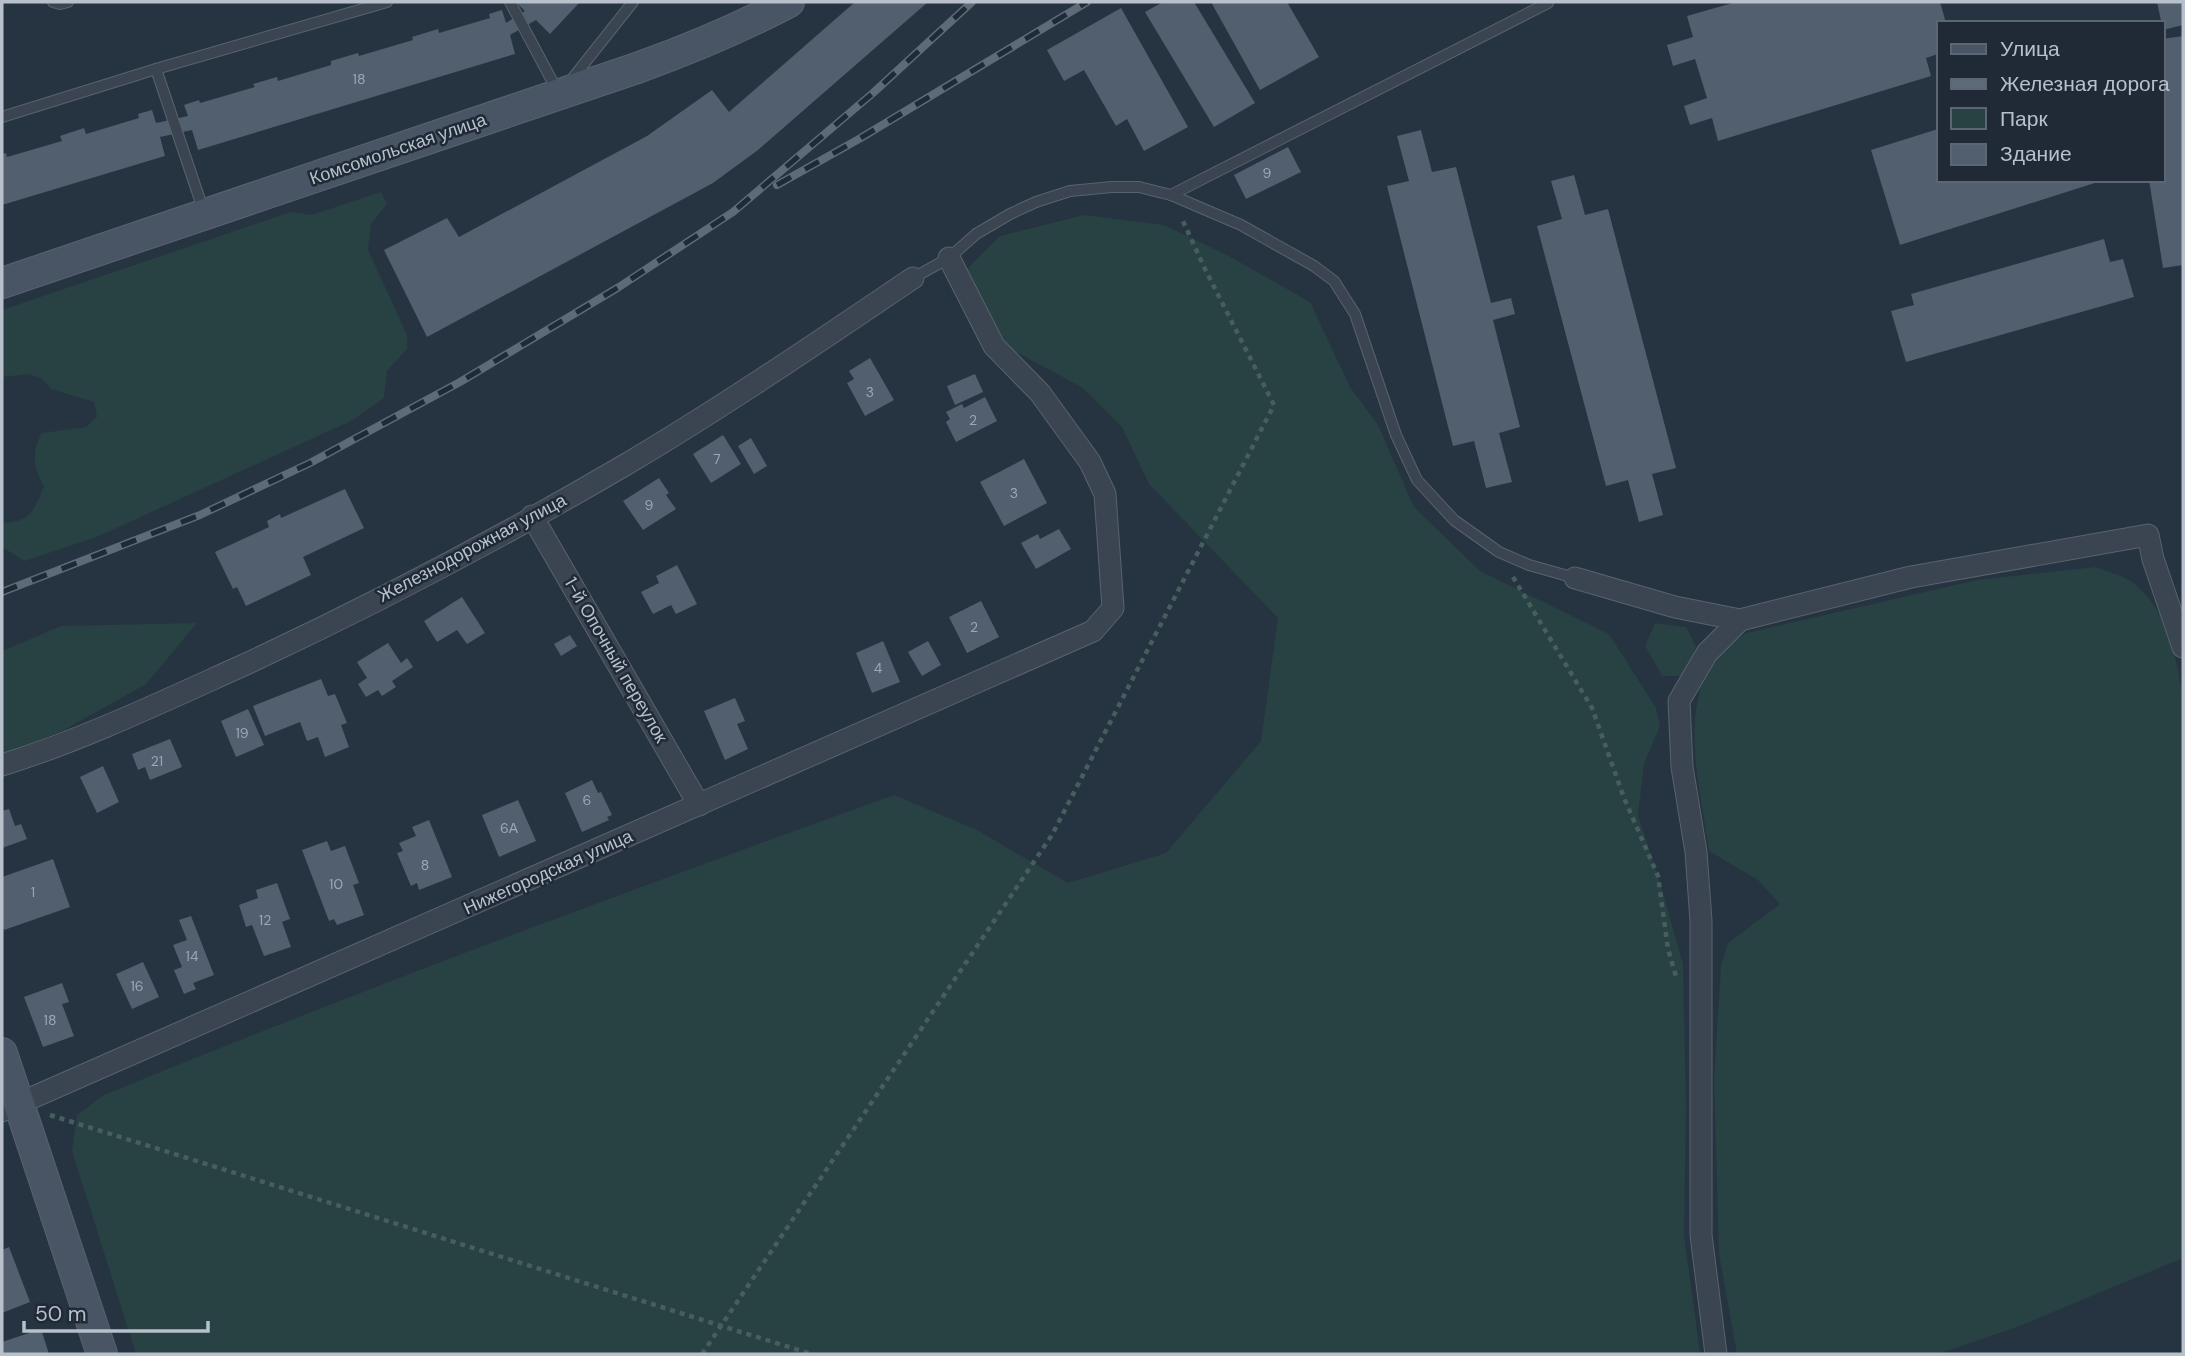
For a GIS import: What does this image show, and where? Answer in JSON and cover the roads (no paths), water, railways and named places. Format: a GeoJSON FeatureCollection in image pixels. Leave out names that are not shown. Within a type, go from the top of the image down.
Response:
{"type":"FeatureCollection","features":[{"type":"Feature","properties":{"kind":"street","name":"Комсомольская улица"},"geometry":{"type":"LineString","coordinates":[[2,283],[701,45],[789,2]]}},
{"type":"Feature","properties":{"kind":"street","name":"Нижегородская улица"},"geometry":{"type":"LineString","coordinates":[[10,1108],[1094,631],[1113,608],[1105,494],[1090,462],[1040,393],[994,346],[949,258]]}},
{"type":"Feature","properties":{"kind":"street","name":"Железнодорожная улица"},"geometry":{"type":"LineString","coordinates":[[2,765],[169,699],[307,635],[450,562],[624,465],[736,396],[913,278]]}},
{"type":"Feature","properties":{"kind":"street","name":"1-й Опочный переулок"},"geometry":{"type":"LineString","coordinates":[[532,516],[699,805]]}},
{"type":"Feature","properties":{"kind":"street"},"geometry":{"type":"LineString","coordinates":[[1575,578],[1675,607],[1740,620],[1911,577],[2148,535],[2183,646]]}},
{"type":"Feature","properties":{"kind":"street"},"geometry":{"type":"LineString","coordinates":[[1716,1354],[1700,1235],[1701,921],[1696,852],[1682,767],[1679,701],[1707,653],[1740,620]]}},
{"type":"Feature","properties":{"kind":"street"},"geometry":{"type":"LineString","coordinates":[[2,1053],[10,1108],[102,1354]]}},
{"type":"Feature","properties":{"kind":"lane"},"geometry":{"type":"LineString","coordinates":[[53,2],[68,2]]}},
{"type":"Feature","properties":{"kind":"lane"},"geometry":{"type":"LineString","coordinates":[[2,117],[387,2]]}},
{"type":"Feature","properties":{"kind":"lane"},"geometry":{"type":"LineString","coordinates":[[510,2],[560,94],[633,2]]}},
{"type":"Feature","properties":{"kind":"lane"},"geometry":{"type":"LineString","coordinates":[[1171,194],[1548,3]]}},
{"type":"Feature","properties":{"kind":"lane"},"geometry":{"type":"LineString","coordinates":[[156,69],[204,215]]}},
{"type":"Feature","properties":{"kind":"lane"},"geometry":{"type":"LineString","coordinates":[[913,278],[949,258],[976,234],[1010,214],[1035,202],[1070,191],[1139,187],[1171,194],[1241,225],[1314,266],[1334,281],[1355,314],[1396,435],[1417,480],[1454,520],[1499,552],[1529,565],[1575,578]]}},
{"type":"Feature","properties":{"kind":"railway"},"geometry":{"type":"LineString","coordinates":[[2,592],[200,515],[310,463],[460,382],[619,287],[733,212],[873,93],[972,2]]}},
{"type":"Feature","properties":{"kind":"railway"},"geometry":{"type":"LineString","coordinates":[[777,185],[1087,2]]}}]}
